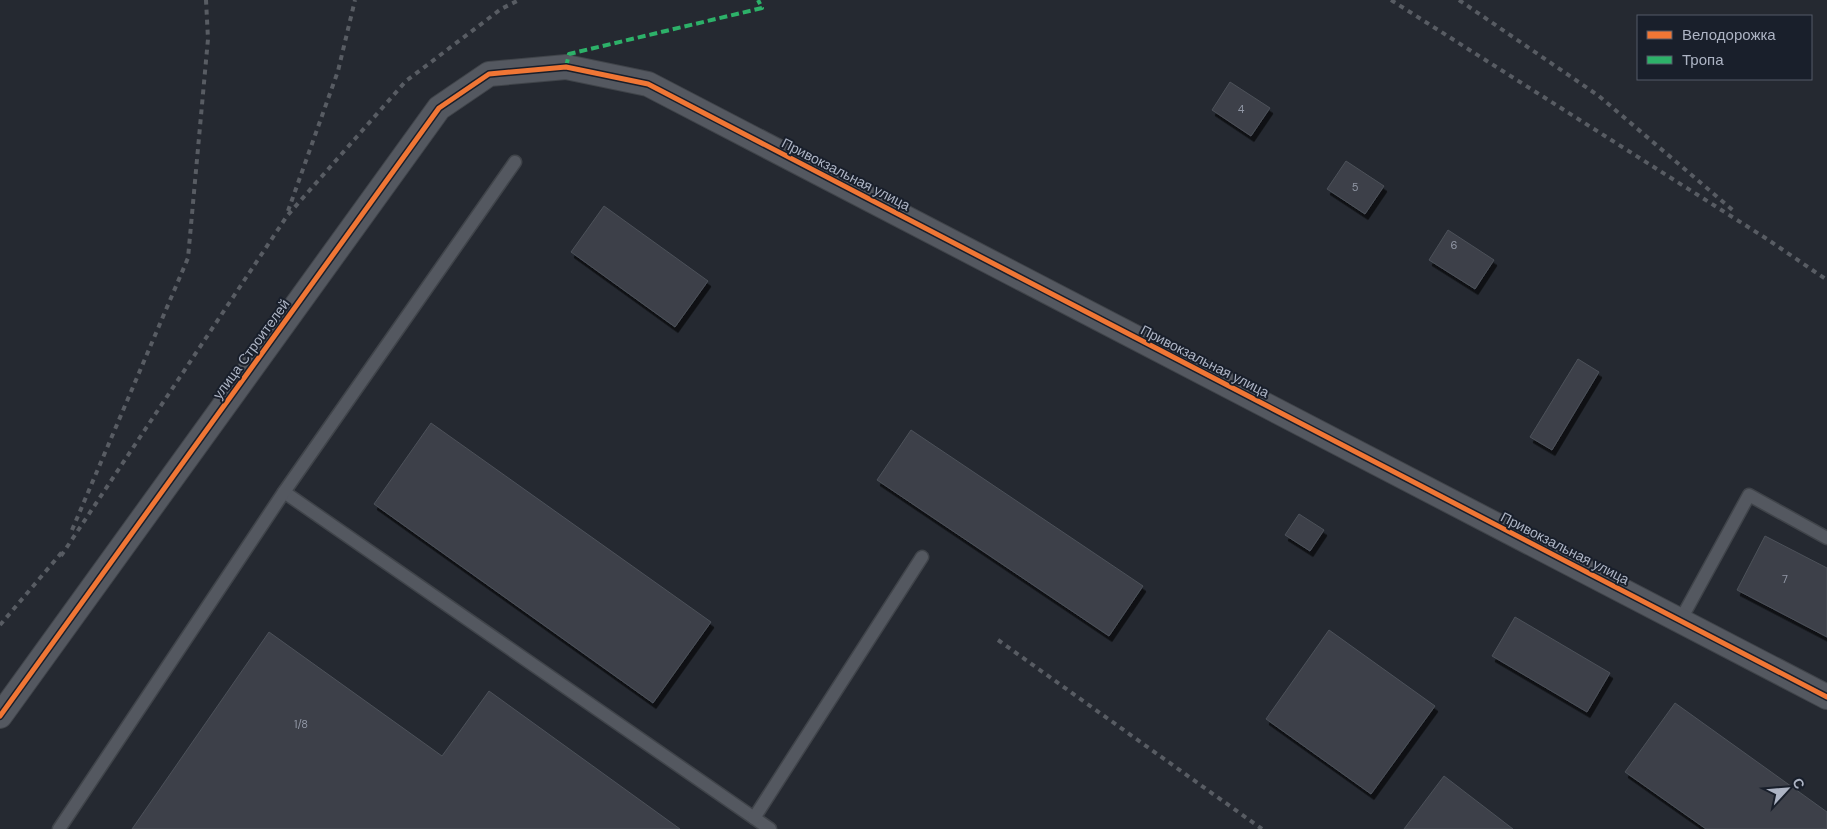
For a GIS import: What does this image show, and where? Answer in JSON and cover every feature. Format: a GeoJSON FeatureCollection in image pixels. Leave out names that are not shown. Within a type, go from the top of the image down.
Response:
{"type":"FeatureCollection","features":[{"type":"Feature","properties":{"kind":"street","name":"Привокзальная улица"},"geometry":{"type":"LineString","coordinates":[[566,67],[648,84],[1827,697]]}},
{"type":"Feature","properties":{"kind":"street","name":"улица Строителей"},"geometry":{"type":"LineString","coordinates":[[0,716],[439,108],[489,74],[566,67]]}},
{"type":"Feature","properties":{"kind":"lane"},"geometry":{"type":"LineString","coordinates":[[59,829],[284,492],[515,162]]}},
{"type":"Feature","properties":{"kind":"lane"},"geometry":{"type":"LineString","coordinates":[[284,492],[770,829]]}},
{"type":"Feature","properties":{"kind":"lane"},"geometry":{"type":"LineString","coordinates":[[1680,621],[1749,495],[1827,538]]}},
{"type":"Feature","properties":{"kind":"lane"},"geometry":{"type":"LineString","coordinates":[[754,818],[922,557]]}},
{"type":"Feature","properties":{"kind":"building"},"geometry":{"type":"Polygon","coordinates":[[[1230,82],[1270,108],[1251,136],[1212,110],[1230,82]]]}},
{"type":"Feature","properties":{"kind":"building"},"geometry":{"type":"Polygon","coordinates":[[[1346,161],[1384,186],[1365,214],[1327,189],[1346,161]]]}},
{"type":"Feature","properties":{"kind":"building"},"geometry":{"type":"Polygon","coordinates":[[[604,206],[708,281],[675,327],[571,252],[604,206]]]}},
{"type":"Feature","properties":{"kind":"building"},"geometry":{"type":"Polygon","coordinates":[[[1448,230],[1494,260],[1475,289],[1429,260],[1448,230]]]}},
{"type":"Feature","properties":{"kind":"building"},"geometry":{"type":"Polygon","coordinates":[[[1578,359],[1599,372],[1552,450],[1530,437],[1578,359]]]}},
{"type":"Feature","properties":{"kind":"building"},"geometry":{"type":"Polygon","coordinates":[[[431,423],[711,622],[653,703],[374,504],[431,423]]]}},
{"type":"Feature","properties":{"kind":"building"},"geometry":{"type":"Polygon","coordinates":[[[911,430],[1143,586],[1109,636],[877,480],[911,430]]]}},
{"type":"Feature","properties":{"kind":"building"},"geometry":{"type":"Polygon","coordinates":[[[1299,514],[1324,530],[1310,551],[1285,535],[1299,514]]]}},
{"type":"Feature","properties":{"kind":"building"},"geometry":{"type":"Polygon","coordinates":[[[1765,536],[1827,568],[1827,637],[1737,590],[1765,536]]]}},
{"type":"Feature","properties":{"kind":"building"},"geometry":{"type":"Polygon","coordinates":[[[1515,617],[1610,673],[1587,712],[1492,656],[1515,617]]]}},
{"type":"Feature","properties":{"kind":"building"},"geometry":{"type":"Polygon","coordinates":[[[1329,630],[1435,706],[1371,794],[1266,719],[1329,630]]]}},
{"type":"Feature","properties":{"kind":"building"},"geometry":{"type":"Polygon","coordinates":[[[269,632],[442,756],[489,691],[680,829],[132,829],[269,632]]]}},
{"type":"Feature","properties":{"kind":"building"},"geometry":{"type":"Polygon","coordinates":[[[1675,703],[1827,812],[1827,829],[1706,829],[1625,772],[1675,703]]]}},
{"type":"Feature","properties":{"kind":"building"},"geometry":{"type":"Polygon","coordinates":[[[1444,776],[1513,829],[1404,829],[1444,776]]]}},
{"type":"Feature","properties":{"kind":"railway"},"geometry":{"type":"LineString","coordinates":[[72,530],[188,258],[208,39],[206,0]]}},
{"type":"Feature","properties":{"kind":"railway"},"geometry":{"type":"LineString","coordinates":[[288,211],[338,71],[355,0]]}},
{"type":"Feature","properties":{"kind":"railway"},"geometry":{"type":"LineString","coordinates":[[61,556],[287,216],[406,81],[501,9],[519,0]]}},
{"type":"Feature","properties":{"kind":"railway"},"geometry":{"type":"LineString","coordinates":[[1391,0],[1767,239],[1827,280]]}},
{"type":"Feature","properties":{"kind":"railway"},"geometry":{"type":"LineString","coordinates":[[1459,0],[1599,96],[1736,213]]}},
{"type":"Feature","properties":{"kind":"railway"},"geometry":{"type":"LineString","coordinates":[[0,625],[63,551]]}},
{"type":"Feature","properties":{"kind":"railway"},"geometry":{"type":"LineString","coordinates":[[998,640],[1262,829]]}},
{"type":"Feature","properties":{"kind":"marked path"},"geometry":{"type":"LineString","coordinates":[[566,67],[569,54],[762,8],[758,0]]}},
{"type":"Feature","properties":{"kind":"cycle path"},"geometry":{"type":"LineString","coordinates":[[0,716],[439,108],[489,74],[566,67],[648,84],[1827,697]]}}]}
